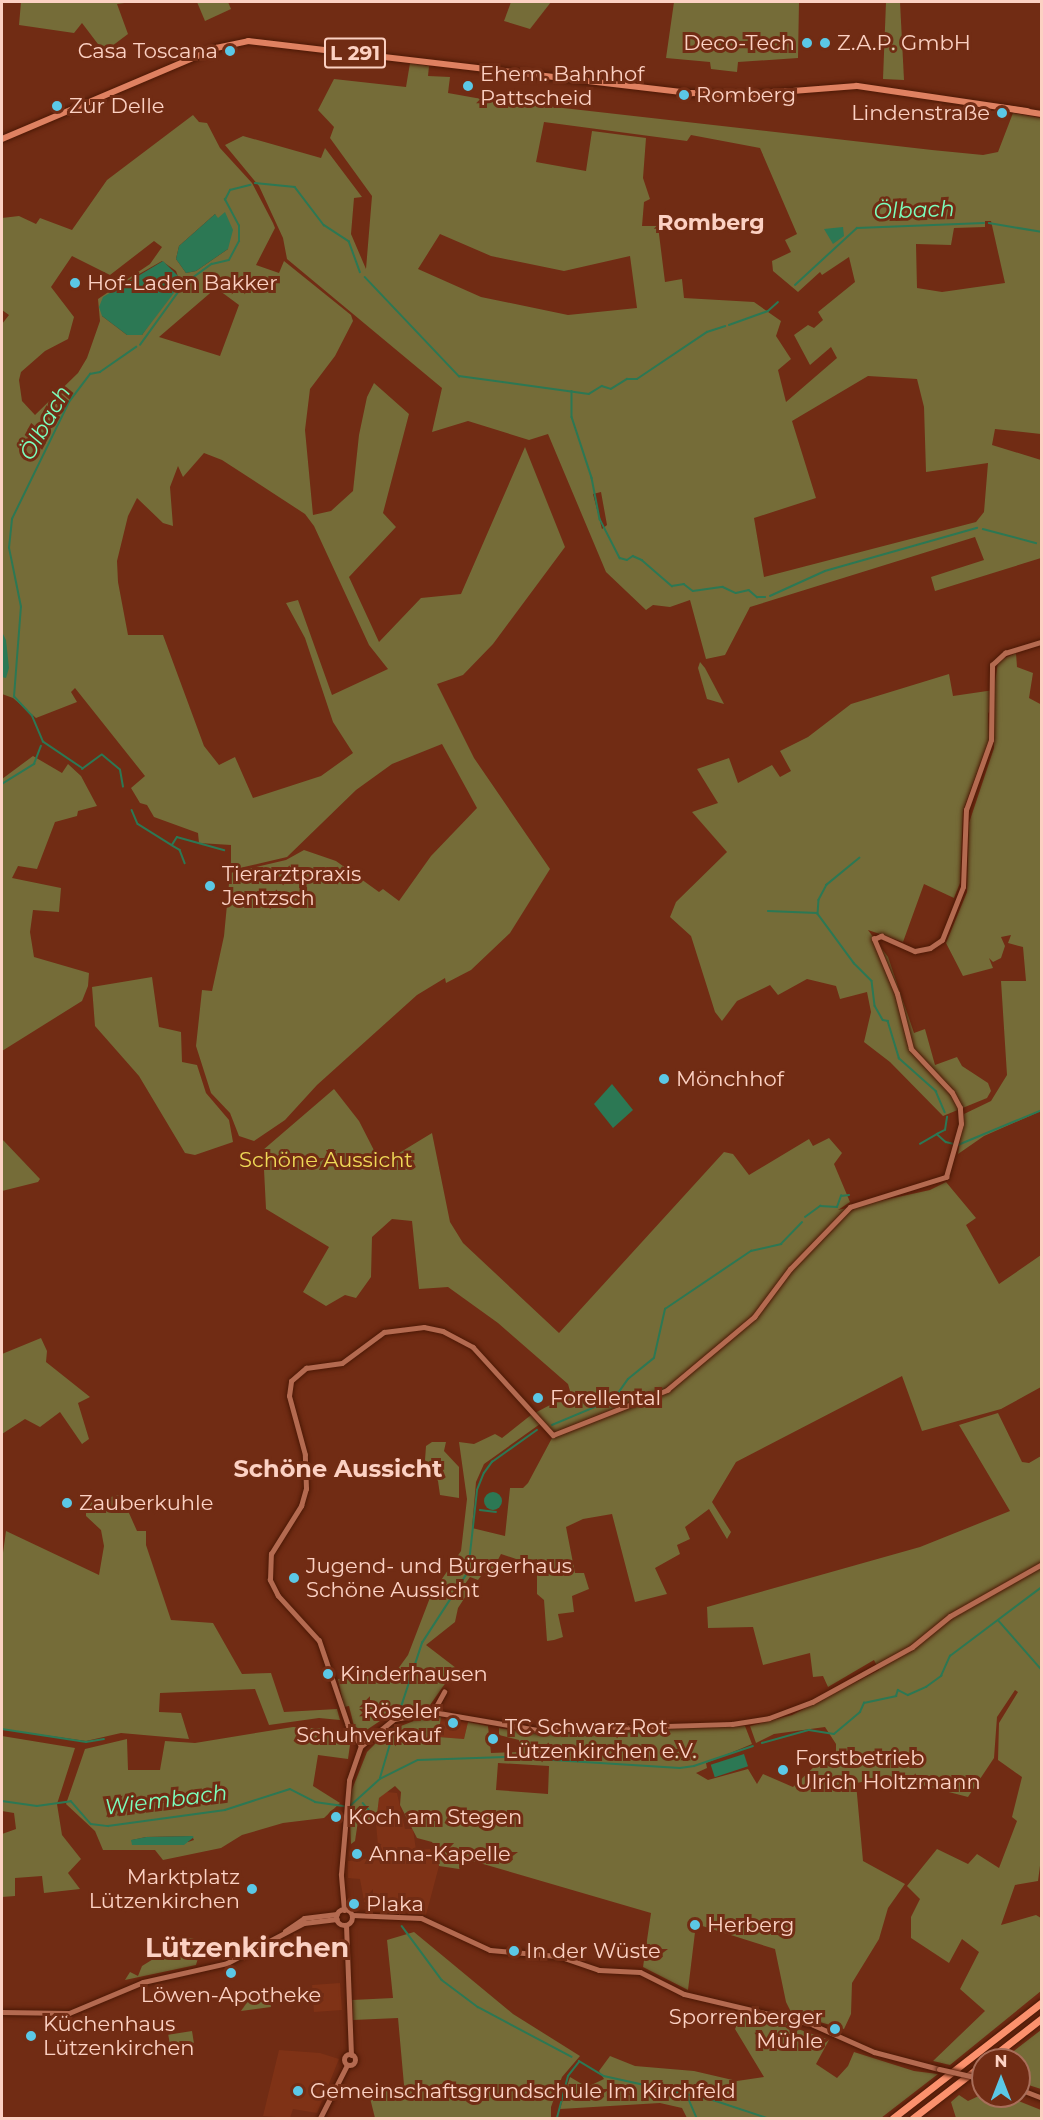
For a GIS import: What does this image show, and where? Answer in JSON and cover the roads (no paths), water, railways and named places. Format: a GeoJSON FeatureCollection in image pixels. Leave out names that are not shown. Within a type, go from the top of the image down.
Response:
{"type":"FeatureCollection","features":[{"type":"Feature","properties":{"kind":"highway"},"geometry":{"type":"LineString","coordinates":[[894,2118],[1041,2002]]}},
{"type":"Feature","properties":{"kind":"highway"},"geometry":{"type":"LineString","coordinates":[[1003,2048],[1041,2018]]}},
{"type":"Feature","properties":{"kind":"highway"},"geometry":{"type":"LineString","coordinates":[[913,2118],[971,2073]]}},
{"type":"Feature","properties":{"kind":"main road","name":"L 291"},"geometry":{"type":"LineString","coordinates":[[2,139],[216,48],[248,41],[711,94],[857,86],[1041,114]]}},
{"type":"Feature","properties":{"kind":"main road"},"geometry":{"type":"LineString","coordinates":[[344,1910],[340,1874],[346,1802],[353,1765],[361,1746],[394,1719],[433,1712],[537,1730],[732,1724],[792,1711],[912,1647],[964,1607],[1041,1564]]}},
{"type":"Feature","properties":{"kind":"main road"},"geometry":{"type":"LineString","coordinates":[[344,1910],[352,1915],[420,1918],[490,1950],[558,1956],[599,1971],[640,1972],[684,1994],[811,2024],[874,2052],[971,2077]]}},
{"type":"Feature","properties":{"kind":"main road"},"geometry":{"type":"LineString","coordinates":[[2,2012],[69,2013],[143,1982],[227,1963],[285,1931],[316,1919],[337,1916],[344,1910]]}},
{"type":"Feature","properties":{"kind":"main road"},"geometry":{"type":"LineString","coordinates":[[320,2118],[347,2065],[355,2062],[351,2055],[346,1925],[352,1915]]}},
{"type":"Feature","properties":{"kind":"main road"},"geometry":{"type":"LineString","coordinates":[[337,1916],[346,1925]]}},
{"type":"Feature","properties":{"kind":"street"},"geometry":{"type":"LineString","coordinates":[[361,1746],[348,1726],[319,1641],[279,1596],[269,1574],[271,1554],[301,1506],[306,1489],[305,1455],[289,1396],[291,1381],[306,1368],[342,1363],[384,1332],[424,1327],[473,1347],[553,1435],[638,1404],[667,1389],[754,1317],[790,1269],[845,1210],[862,1201],[942,1180],[950,1169],[952,1146],[961,1124],[960,1108],[952,1093],[911,1049],[897,994],[874,939],[881,936],[903,949],[919,951],[939,943],[960,892],[966,810],[991,740],[994,662],[1005,653],[1041,642]]}},
{"type":"Feature","properties":{"kind":"street"},"geometry":{"type":"LineString","coordinates":[[433,1712],[444,1692]]}},
{"type":"Feature","properties":{"kind":"waterway","name":"Ölbach"},"geometry":{"type":"LineString","coordinates":[[255,183],[295,187],[324,225],[349,241],[360,272]]}},
{"type":"Feature","properties":{"kind":"waterway","name":"Ölbach"},"geometry":{"type":"LineString","coordinates":[[140,345],[184,284],[212,264],[229,260],[239,241],[239,226],[225,200],[230,190],[250,185]]}},
{"type":"Feature","properties":{"kind":"waterway","name":"Ölbach"},"geometry":{"type":"LineString","coordinates":[[795,285],[857,228],[984,223]]}},
{"type":"Feature","properties":{"kind":"waterway","name":"Ölbach"},"geometry":{"type":"LineString","coordinates":[[989,223],[1042,232]]}},
{"type":"Feature","properties":{"kind":"waterway","name":"Ölbach"},"geometry":{"type":"LineString","coordinates":[[365,277],[459,376],[589,394],[602,386],[611,389],[627,379],[637,379],[707,332],[725,326]]}},
{"type":"Feature","properties":{"kind":"waterway","name":"Ölbach"},"geometry":{"type":"LineString","coordinates":[[729,325],[768,311],[778,302]]}},
{"type":"Feature","properties":{"kind":"waterway","name":"Ölbach"},"geometry":{"type":"LineString","coordinates":[[123,787],[120,770],[102,755],[83,769],[43,742],[32,716],[14,697],[21,607],[9,548],[12,519],[69,402],[90,374],[100,372],[136,347]]}},
{"type":"Feature","properties":{"kind":"waterway"},"geometry":{"type":"LineString","coordinates":[[572,391],[572,417],[592,478],[600,519],[620,558],[627,560],[633,556],[642,560],[672,586],[684,584],[693,591],[723,587],[736,593],[749,590],[757,597],[765,597]]}},
{"type":"Feature","properties":{"kind":"waterway"},"geometry":{"type":"LineString","coordinates":[[770,596],[825,571],[977,528]]}},
{"type":"Feature","properties":{"kind":"waterway"},"geometry":{"type":"LineString","coordinates":[[983,529],[1036,543]]}},
{"type":"Feature","properties":{"kind":"waterway","name":"Ölbach"},"geometry":{"type":"LineString","coordinates":[[2,784],[34,764],[41,746]]}},
{"type":"Feature","properties":{"kind":"waterway"},"geometry":{"type":"LineString","coordinates":[[132,810],[138,824],[172,845],[177,837],[224,850]]}},
{"type":"Feature","properties":{"kind":"waterway"},"geometry":{"type":"LineString","coordinates":[[173,846],[180,850],[185,863]]}},
{"type":"Feature","properties":{"kind":"waterway"},"geometry":{"type":"LineString","coordinates":[[860,858],[827,885],[819,900],[818,914],[854,963],[872,981],[875,1006],[883,1020],[888,1021],[899,1058],[936,1091],[945,1112]]}},
{"type":"Feature","properties":{"kind":"waterway"},"geometry":{"type":"LineString","coordinates":[[768,911],[817,913]]}},
{"type":"Feature","properties":{"kind":"waterway"},"geometry":{"type":"LineString","coordinates":[[920,1144],[937,1134],[946,1142],[958,1145],[1042,1110]]}},
{"type":"Feature","properties":{"kind":"waterway"},"geometry":{"type":"LineString","coordinates":[[937,1134],[945,1130],[947,1117]]}},
{"type":"Feature","properties":{"kind":"waterway"},"geometry":{"type":"LineString","coordinates":[[805,1217],[820,1206],[837,1207],[841,1196],[849,1195]]}},
{"type":"Feature","properties":{"kind":"waterway"},"geometry":{"type":"LineString","coordinates":[[552,1425],[614,1399],[628,1379],[654,1358],[665,1309],[751,1251],[781,1244],[802,1222]]}},
{"type":"Feature","properties":{"kind":"waterway"},"geometry":{"type":"LineString","coordinates":[[400,1710],[422,1643],[468,1572],[477,1490],[484,1473],[492,1462],[537,1430]]}},
{"type":"Feature","properties":{"kind":"waterway"},"geometry":{"type":"LineString","coordinates":[[480,1510],[496,1512]]}},
{"type":"Feature","properties":{"kind":"waterway","name":"Wiembach"},"geometry":{"type":"LineString","coordinates":[[762,1743],[809,1730],[834,1734],[860,1712],[864,1703],[896,1696],[898,1690],[908,1695],[926,1687],[941,1676],[950,1656],[1042,1587]]}},
{"type":"Feature","properties":{"kind":"waterway"},"geometry":{"type":"LineString","coordinates":[[999,1621],[1042,1670]]}},
{"type":"Feature","properties":{"kind":"waterway"},"geometry":{"type":"LineString","coordinates":[[380,1778],[395,1727]]}},
{"type":"Feature","properties":{"kind":"waterway"},"geometry":{"type":"LineString","coordinates":[[2,1729],[86,1742],[104,1739]]}},
{"type":"Feature","properties":{"kind":"waterway","name":"Wiembach"},"geometry":{"type":"LineString","coordinates":[[350,1806],[380,1779],[418,1760],[505,1757],[680,1768],[694,1766],[753,1746]]}},
{"type":"Feature","properties":{"kind":"waterway","name":"Wiembach"},"geometry":{"type":"LineString","coordinates":[[2,1801],[37,1806],[71,1801],[91,1824],[108,1826],[225,1810],[290,1789],[315,1802],[345,1806]]}},
{"type":"Feature","properties":{"kind":"waterway"},"geometry":{"type":"LineString","coordinates":[[363,1803],[370,1811]]}},
{"type":"Feature","properties":{"kind":"waterway"},"geometry":{"type":"LineString","coordinates":[[402,1926],[442,1980],[478,2007],[572,2057]]}},
{"type":"Feature","properties":{"kind":"waterway"},"geometry":{"type":"LineString","coordinates":[[579,2061],[604,2076],[713,2100],[767,2118]]}},
{"type":"Feature","properties":{"kind":"waterway"},"geometry":{"type":"LineString","coordinates":[[557,2118],[568,2076],[579,2062]]}},
{"type":"Feature","properties":{"kind":"waterway"},"geometry":{"type":"LineString","coordinates":[[688,2097],[697,2118]]}},
{"type":"Feature","properties":{"kind":"place","name":"Deco-Tech"},"geometry":{"type":"Point","coordinates":[807,43]}},
{"type":"Feature","properties":{"kind":"place","name":"Z.A.P. GmbH"},"geometry":{"type":"Point","coordinates":[825,43]}},
{"type":"Feature","properties":{"kind":"place","name":"Casa Toscana"},"geometry":{"type":"Point","coordinates":[230,51]}},
{"type":"Feature","properties":{"kind":"place","name":"Ehem. Bahnhof Pattscheid"},"geometry":{"type":"Point","coordinates":[468,86]}},
{"type":"Feature","properties":{"kind":"place","name":"Romberg"},"geometry":{"type":"Point","coordinates":[684,95]}},
{"type":"Feature","properties":{"kind":"place","name":"Zur Delle"},"geometry":{"type":"Point","coordinates":[57,106]}},
{"type":"Feature","properties":{"kind":"place","name":"Lindenstraße"},"geometry":{"type":"Point","coordinates":[1002,113]}},
{"type":"Feature","properties":{"kind":"place","name":"Hof-Laden Bakker"},"geometry":{"type":"Point","coordinates":[75,283]}},
{"type":"Feature","properties":{"kind":"place","name":"Tierarztpraxis Jentzsch"},"geometry":{"type":"Point","coordinates":[210,886]}},
{"type":"Feature","properties":{"kind":"place","name":"Mönchhof"},"geometry":{"type":"Point","coordinates":[664,1079]}},
{"type":"Feature","properties":{"kind":"place","name":"Forellental"},"geometry":{"type":"Point","coordinates":[538,1398]}},
{"type":"Feature","properties":{"kind":"place","name":"Zauberkuhle"},"geometry":{"type":"Point","coordinates":[67,1503]}},
{"type":"Feature","properties":{"kind":"place","name":"Jugend- und Bürgerhaus Schöne Aussicht"},"geometry":{"type":"Point","coordinates":[294,1578]}},
{"type":"Feature","properties":{"kind":"place","name":"Kinderhausen"},"geometry":{"type":"Point","coordinates":[328,1674]}},
{"type":"Feature","properties":{"kind":"place","name":"Röseler Schuhverkauf"},"geometry":{"type":"Point","coordinates":[453,1723]}},
{"type":"Feature","properties":{"kind":"place","name":"TC Schwarz Rot Lützenkirchen e.V."},"geometry":{"type":"Point","coordinates":[493,1739]}},
{"type":"Feature","properties":{"kind":"place","name":"Forstbetrieb Ulrich Holtzmann"},"geometry":{"type":"Point","coordinates":[783,1770]}},
{"type":"Feature","properties":{"kind":"place","name":"Koch am Stegen"},"geometry":{"type":"Point","coordinates":[336,1817]}},
{"type":"Feature","properties":{"kind":"place","name":"Anna-Kapelle"},"geometry":{"type":"Point","coordinates":[357,1854]}},
{"type":"Feature","properties":{"kind":"place","name":"Marktplatz Lützenkirchen"},"geometry":{"type":"Point","coordinates":[252,1889]}},
{"type":"Feature","properties":{"kind":"place","name":"Plaka"},"geometry":{"type":"Point","coordinates":[354,1904]}},
{"type":"Feature","properties":{"kind":"place","name":"Herberg"},"geometry":{"type":"Point","coordinates":[695,1925]}},
{"type":"Feature","properties":{"kind":"place","name":"In der Wüste"},"geometry":{"type":"Point","coordinates":[514,1951]}},
{"type":"Feature","properties":{"kind":"place","name":"Löwen-Apotheke"},"geometry":{"type":"Point","coordinates":[231,1973]}},
{"type":"Feature","properties":{"kind":"place","name":"Sporrenberger Mühle"},"geometry":{"type":"Point","coordinates":[835,2029]}},
{"type":"Feature","properties":{"kind":"place","name":"Küchenhaus Lützenkirchen"},"geometry":{"type":"Point","coordinates":[31,2036]}},
{"type":"Feature","properties":{"kind":"place","name":"Gemeinschaftsgrundschule Im Kirchfeld"},"geometry":{"type":"Point","coordinates":[298,2091]}},
{"type":"Feature","properties":{"kind":"district","name":"Romberg"},"geometry":{"type":"Point","coordinates":[711,223]}},
{"type":"Feature","properties":{"kind":"district","name":"Schöne Aussicht"},"geometry":{"type":"Point","coordinates":[338,1469]}},
{"type":"Feature","properties":{"kind":"district","name":"Lützenkirchen"},"geometry":{"type":"Point","coordinates":[247,1948]}}]}
